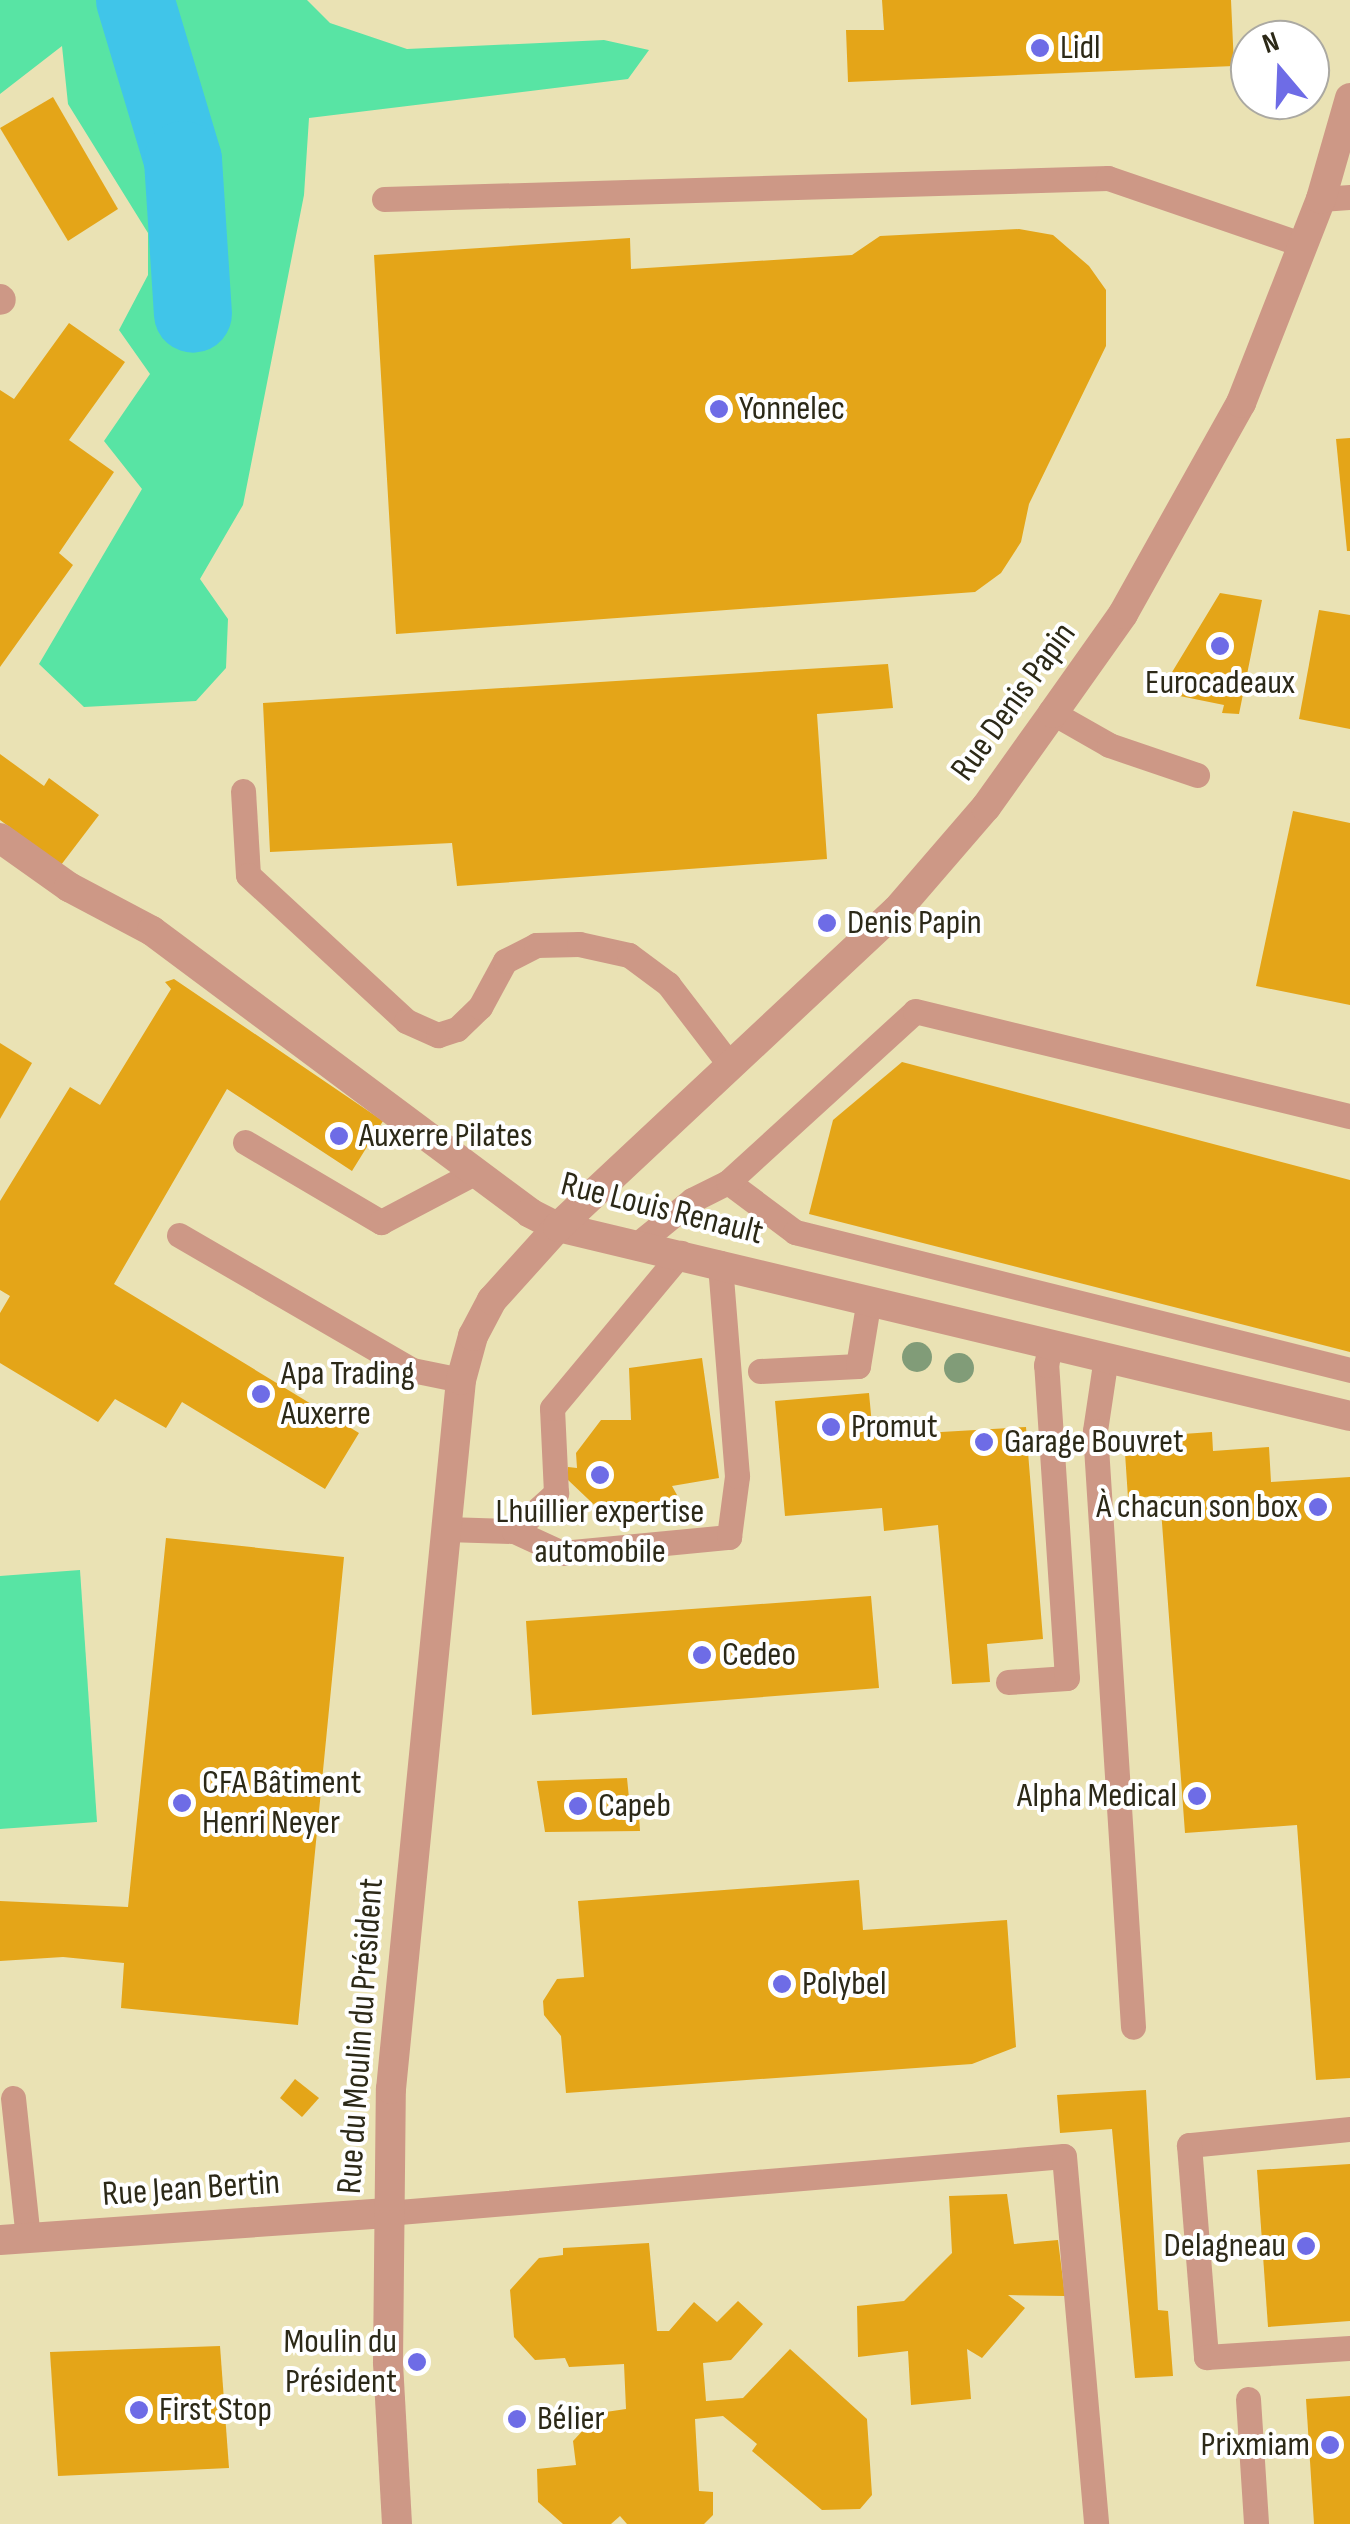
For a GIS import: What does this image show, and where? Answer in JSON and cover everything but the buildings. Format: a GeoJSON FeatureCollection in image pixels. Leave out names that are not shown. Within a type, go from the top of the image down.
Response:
{"type":"FeatureCollection","features":[{"type":"Feature","properties":{"kind":"street","name":"Rue Denis Papin"},"geometry":{"type":"LineString","coordinates":[[558,1226],[897,910],[986,807],[1053,714],[1123,614],[1241,403],[1304,245],[1336,198],[1350,98]]}},
{"type":"Feature","properties":{"kind":"street","name":"Rue Louis Renault"},"geometry":{"type":"LineString","coordinates":[[0,838],[68,887],[152,931],[476,1172],[558,1226],[1350,1416]]}},
{"type":"Feature","properties":{"kind":"street","name":"Rue du Moulin du Président"},"geometry":{"type":"LineString","coordinates":[[397,2524],[387,2212],[404,1923],[461,1380],[492,1300],[558,1226]]}},
{"type":"Feature","properties":{"kind":"street","name":"Rue Jean Bertin"},"geometry":{"type":"LineString","coordinates":[[14,2239],[387,2212]]}},
{"type":"Feature","properties":{"kind":"lane"},"geometry":{"type":"LineString","coordinates":[[384,200],[1108,178],[1304,245]]}},
{"type":"Feature","properties":{"kind":"lane"},"geometry":{"type":"LineString","coordinates":[[1053,714],[1109,745],[1197,776]]}},
{"type":"Feature","properties":{"kind":"lane"},"geometry":{"type":"LineString","coordinates":[[242,790],[248,876],[406,1022],[438,1034],[457,1029],[480,1007],[506,961],[536,946],[579,944],[629,954],[668,984],[730,1065]]}},
{"type":"Feature","properties":{"kind":"lane"},"geometry":{"type":"LineString","coordinates":[[640,1244],[692,1200],[728,1182],[915,1011],[1350,1116]]}},
{"type":"Feature","properties":{"kind":"lane"},"geometry":{"type":"LineString","coordinates":[[245,1142],[381,1222],[476,1172]]}},
{"type":"Feature","properties":{"kind":"lane"},"geometry":{"type":"LineString","coordinates":[[728,1182],[796,1232],[1350,1370]]}},
{"type":"Feature","properties":{"kind":"lane"},"geometry":{"type":"LineString","coordinates":[[179,1235],[412,1370],[461,1380]]}},
{"type":"Feature","properties":{"kind":"lane"},"geometry":{"type":"LineString","coordinates":[[514,1531],[556,1493],[552,1408],[680,1253]]}},
{"type":"Feature","properties":{"kind":"lane"},"geometry":{"type":"LineString","coordinates":[[446,1530],[514,1531],[562,1553],[728,1538],[737,1476],[720,1263]]}},
{"type":"Feature","properties":{"kind":"lane"},"geometry":{"type":"LineString","coordinates":[[760,1371],[858,1366],[869,1299]]}},
{"type":"Feature","properties":{"kind":"lane"},"geometry":{"type":"LineString","coordinates":[[1008,1682],[1067,1678],[1046,1365],[1051,1343]]}},
{"type":"Feature","properties":{"kind":"lane"},"geometry":{"type":"LineString","coordinates":[[1106,1356],[1094,1431],[1133,2026]]}},
{"type":"Feature","properties":{"kind":"lane"},"geometry":{"type":"LineString","coordinates":[[13,2098],[14,2239]]}},
{"type":"Feature","properties":{"kind":"lane"},"geometry":{"type":"LineString","coordinates":[[1350,2130],[1188,2144],[1206,2357],[1350,2348]]}},
{"type":"Feature","properties":{"kind":"lane"},"geometry":{"type":"LineString","coordinates":[[387,2212],[1064,2156],[1096,2524]]}},
{"type":"Feature","properties":{"kind":"lane"},"geometry":{"type":"LineString","coordinates":[[1248,2399],[1256,2524]]}},
{"type":"Feature","properties":{"kind":"green space"},"geometry":{"type":"Polygon","coordinates":[[[0,0],[307,0],[330,23],[407,49],[604,40],[649,50],[628,79],[309,118],[304,195],[243,505],[200,579],[228,619],[226,668],[196,701],[84,707],[39,664],[142,489],[104,441],[150,374],[119,330],[148,275],[148,233],[68,104],[62,46],[0,94],[0,0]]]}},
{"type":"Feature","properties":{"kind":"green space"},"geometry":{"type":"Polygon","coordinates":[[[80,1570],[97,1822],[0,1829],[0,1576],[80,1570]]]}},
{"type":"Feature","properties":{"kind":"waterway"},"geometry":{"type":"LineString","coordinates":[[135,0],[183,160],[193,314]]}},
{"type":"Feature","properties":{"kind":"place","name":"Lidl"},"geometry":{"type":"Point","coordinates":[1040,48]}},
{"type":"Feature","properties":{"kind":"place","name":"Yonnelec"},"geometry":{"type":"Point","coordinates":[719,409]}},
{"type":"Feature","properties":{"kind":"place","name":"Eurocadeaux"},"geometry":{"type":"Point","coordinates":[1220,646]}},
{"type":"Feature","properties":{"kind":"place","name":"Denis Papin"},"geometry":{"type":"Point","coordinates":[827,923]}},
{"type":"Feature","properties":{"kind":"place","name":"Auxerre Pilates"},"geometry":{"type":"Point","coordinates":[339,1136]}},
{"type":"Feature","properties":{"kind":"place","name":"Apa Trading Auxerre"},"geometry":{"type":"Point","coordinates":[261,1394]}},
{"type":"Feature","properties":{"kind":"place","name":"Promut"},"geometry":{"type":"Point","coordinates":[831,1427]}},
{"type":"Feature","properties":{"kind":"place","name":"Garage Bouvret"},"geometry":{"type":"Point","coordinates":[984,1442]}},
{"type":"Feature","properties":{"kind":"place","name":"Lhuillier expertise automobile"},"geometry":{"type":"Point","coordinates":[600,1475]}},
{"type":"Feature","properties":{"kind":"place","name":"À chacun son box"},"geometry":{"type":"Point","coordinates":[1318,1507]}},
{"type":"Feature","properties":{"kind":"place","name":"Cedeo"},"geometry":{"type":"Point","coordinates":[702,1655]}},
{"type":"Feature","properties":{"kind":"place","name":"Alpha Medical"},"geometry":{"type":"Point","coordinates":[1197,1796]}},
{"type":"Feature","properties":{"kind":"place","name":"CFA Bâtiment Henri Neyer"},"geometry":{"type":"Point","coordinates":[182,1803]}},
{"type":"Feature","properties":{"kind":"place","name":"Capeb"},"geometry":{"type":"Point","coordinates":[578,1806]}},
{"type":"Feature","properties":{"kind":"place","name":"Polybel"},"geometry":{"type":"Point","coordinates":[782,1984]}},
{"type":"Feature","properties":{"kind":"place","name":"Delagneau"},"geometry":{"type":"Point","coordinates":[1306,2246]}},
{"type":"Feature","properties":{"kind":"place","name":"Moulin du Président"},"geometry":{"type":"Point","coordinates":[417,2362]}},
{"type":"Feature","properties":{"kind":"place","name":"First Stop"},"geometry":{"type":"Point","coordinates":[139,2410]}},
{"type":"Feature","properties":{"kind":"place","name":"Bélier"},"geometry":{"type":"Point","coordinates":[517,2419]}},
{"type":"Feature","properties":{"kind":"place","name":"Prixmiam"},"geometry":{"type":"Point","coordinates":[1330,2445]}}]}
